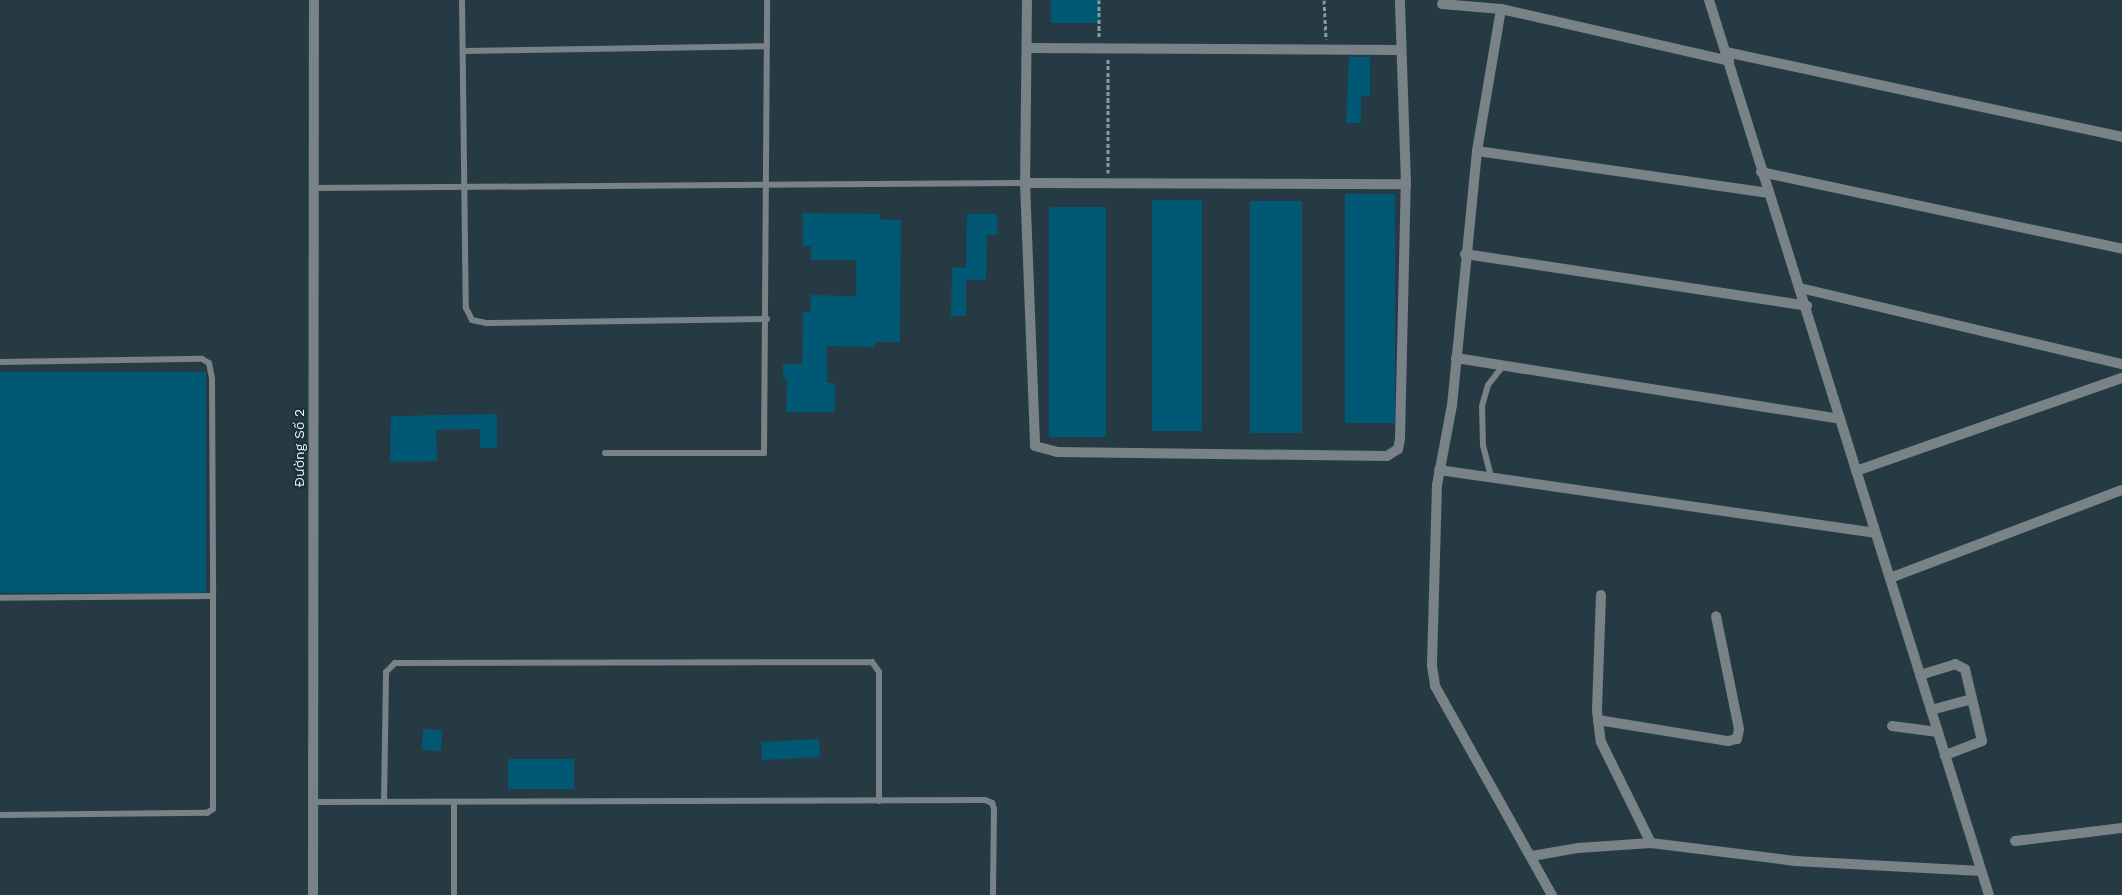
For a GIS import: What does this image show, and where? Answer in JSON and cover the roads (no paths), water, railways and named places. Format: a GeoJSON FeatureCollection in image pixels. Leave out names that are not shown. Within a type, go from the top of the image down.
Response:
{"type":"FeatureCollection","features":[{"type":"Feature","properties":{"kind":"street","name":"Đường Số 2"},"geometry":{"type":"LineString","coordinates":[[313,895],[314,0]]}},
{"type":"Feature","properties":{"kind":"street"},"geometry":{"type":"LineString","coordinates":[[1027,0],[1026,183],[1035,446],[1057,452],[1387,456],[1398,449],[1400,439],[1406,184],[1400,0]]}},
{"type":"Feature","properties":{"kind":"street"},"geometry":{"type":"LineString","coordinates":[[1709,0],[1767,193],[1807,306],[1874,533],[1890,578],[1989,895]]}},
{"type":"Feature","properties":{"kind":"street"},"geometry":{"type":"LineString","coordinates":[[1442,4],[1501,9],[2122,137]]}},
{"type":"Feature","properties":{"kind":"street"},"geometry":{"type":"LineString","coordinates":[[1501,9],[1478,151],[1465,254],[1447,442],[1438,470],[1433,561],[1432,666],[1435,686],[1532,856],[1552,895]]}},
{"type":"Feature","properties":{"kind":"street"},"geometry":{"type":"LineString","coordinates":[[1027,48],[1326,47],[1401,50]]}},
{"type":"Feature","properties":{"kind":"street"},"geometry":{"type":"LineString","coordinates":[[1478,151],[1767,193]]}},
{"type":"Feature","properties":{"kind":"street"},"geometry":{"type":"LineString","coordinates":[[1761,172],[2122,249]]}},
{"type":"Feature","properties":{"kind":"street"},"geometry":{"type":"LineString","coordinates":[[1026,183],[1406,184]]}},
{"type":"Feature","properties":{"kind":"street"},"geometry":{"type":"LineString","coordinates":[[1465,254],[1807,306]]}},
{"type":"Feature","properties":{"kind":"street"},"geometry":{"type":"LineString","coordinates":[[1800,288],[2122,364]]}},
{"type":"Feature","properties":{"kind":"street"},"geometry":{"type":"LineString","coordinates":[[1456,358],[1840,419]]}},
{"type":"Feature","properties":{"kind":"street"},"geometry":{"type":"LineString","coordinates":[[1856,471],[2122,378]]}},
{"type":"Feature","properties":{"kind":"street"},"geometry":{"type":"LineString","coordinates":[[1438,470],[1874,533]]}},
{"type":"Feature","properties":{"kind":"street"},"geometry":{"type":"LineString","coordinates":[[1890,578],[2122,490]]}},
{"type":"Feature","properties":{"kind":"street"},"geometry":{"type":"LineString","coordinates":[[1601,595],[1598,720],[1601,742],[1651,843]]}},
{"type":"Feature","properties":{"kind":"street"},"geometry":{"type":"LineString","coordinates":[[1598,720],[1728,741],[1737,739],[1739,729],[1716,616]]}},
{"type":"Feature","properties":{"kind":"street"},"geometry":{"type":"LineString","coordinates":[[1920,675],[1960,665],[1964,669],[1982,741],[1945,755]]}},
{"type":"Feature","properties":{"kind":"street"},"geometry":{"type":"LineString","coordinates":[[1931,710],[1972,699]]}},
{"type":"Feature","properties":{"kind":"street"},"geometry":{"type":"LineString","coordinates":[[1892,726],[1938,732]]}},
{"type":"Feature","properties":{"kind":"street"},"geometry":{"type":"LineString","coordinates":[[2015,841],[2122,828]]}},
{"type":"Feature","properties":{"kind":"street"},"geometry":{"type":"LineString","coordinates":[[1532,856],[1578,848],[1651,843],[1795,861],[1982,871]]}},
{"type":"Feature","properties":{"kind":"lane"},"geometry":{"type":"LineString","coordinates":[[462,0],[466,308],[472,320],[486,323],[766,319]]}},
{"type":"Feature","properties":{"kind":"lane"},"geometry":{"type":"LineString","coordinates":[[605,453],[764,453],[767,0]]}},
{"type":"Feature","properties":{"kind":"lane"},"geometry":{"type":"LineString","coordinates":[[463,52],[767,46]]}},
{"type":"Feature","properties":{"kind":"lane"},"geometry":{"type":"LineString","coordinates":[[313,188],[1026,183]]}},
{"type":"Feature","properties":{"kind":"lane"},"geometry":{"type":"LineString","coordinates":[[0,362],[202,359],[209,363],[213,596],[213,808],[207,813],[0,815]]}},
{"type":"Feature","properties":{"kind":"lane"},"geometry":{"type":"LineString","coordinates":[[1491,477],[1484,446],[1482,406],[1488,385],[1503,366]]}},
{"type":"Feature","properties":{"kind":"lane"},"geometry":{"type":"LineString","coordinates":[[0,598],[213,596]]}},
{"type":"Feature","properties":{"kind":"lane"},"geometry":{"type":"LineString","coordinates":[[384,802],[386,672],[392,664],[872,662],[879,672],[879,801]]}},
{"type":"Feature","properties":{"kind":"lane"},"geometry":{"type":"LineString","coordinates":[[313,802],[879,801],[992,803],[994,895]]}},
{"type":"Feature","properties":{"kind":"lane"},"geometry":{"type":"LineString","coordinates":[[454,802],[454,895]]}}]}
